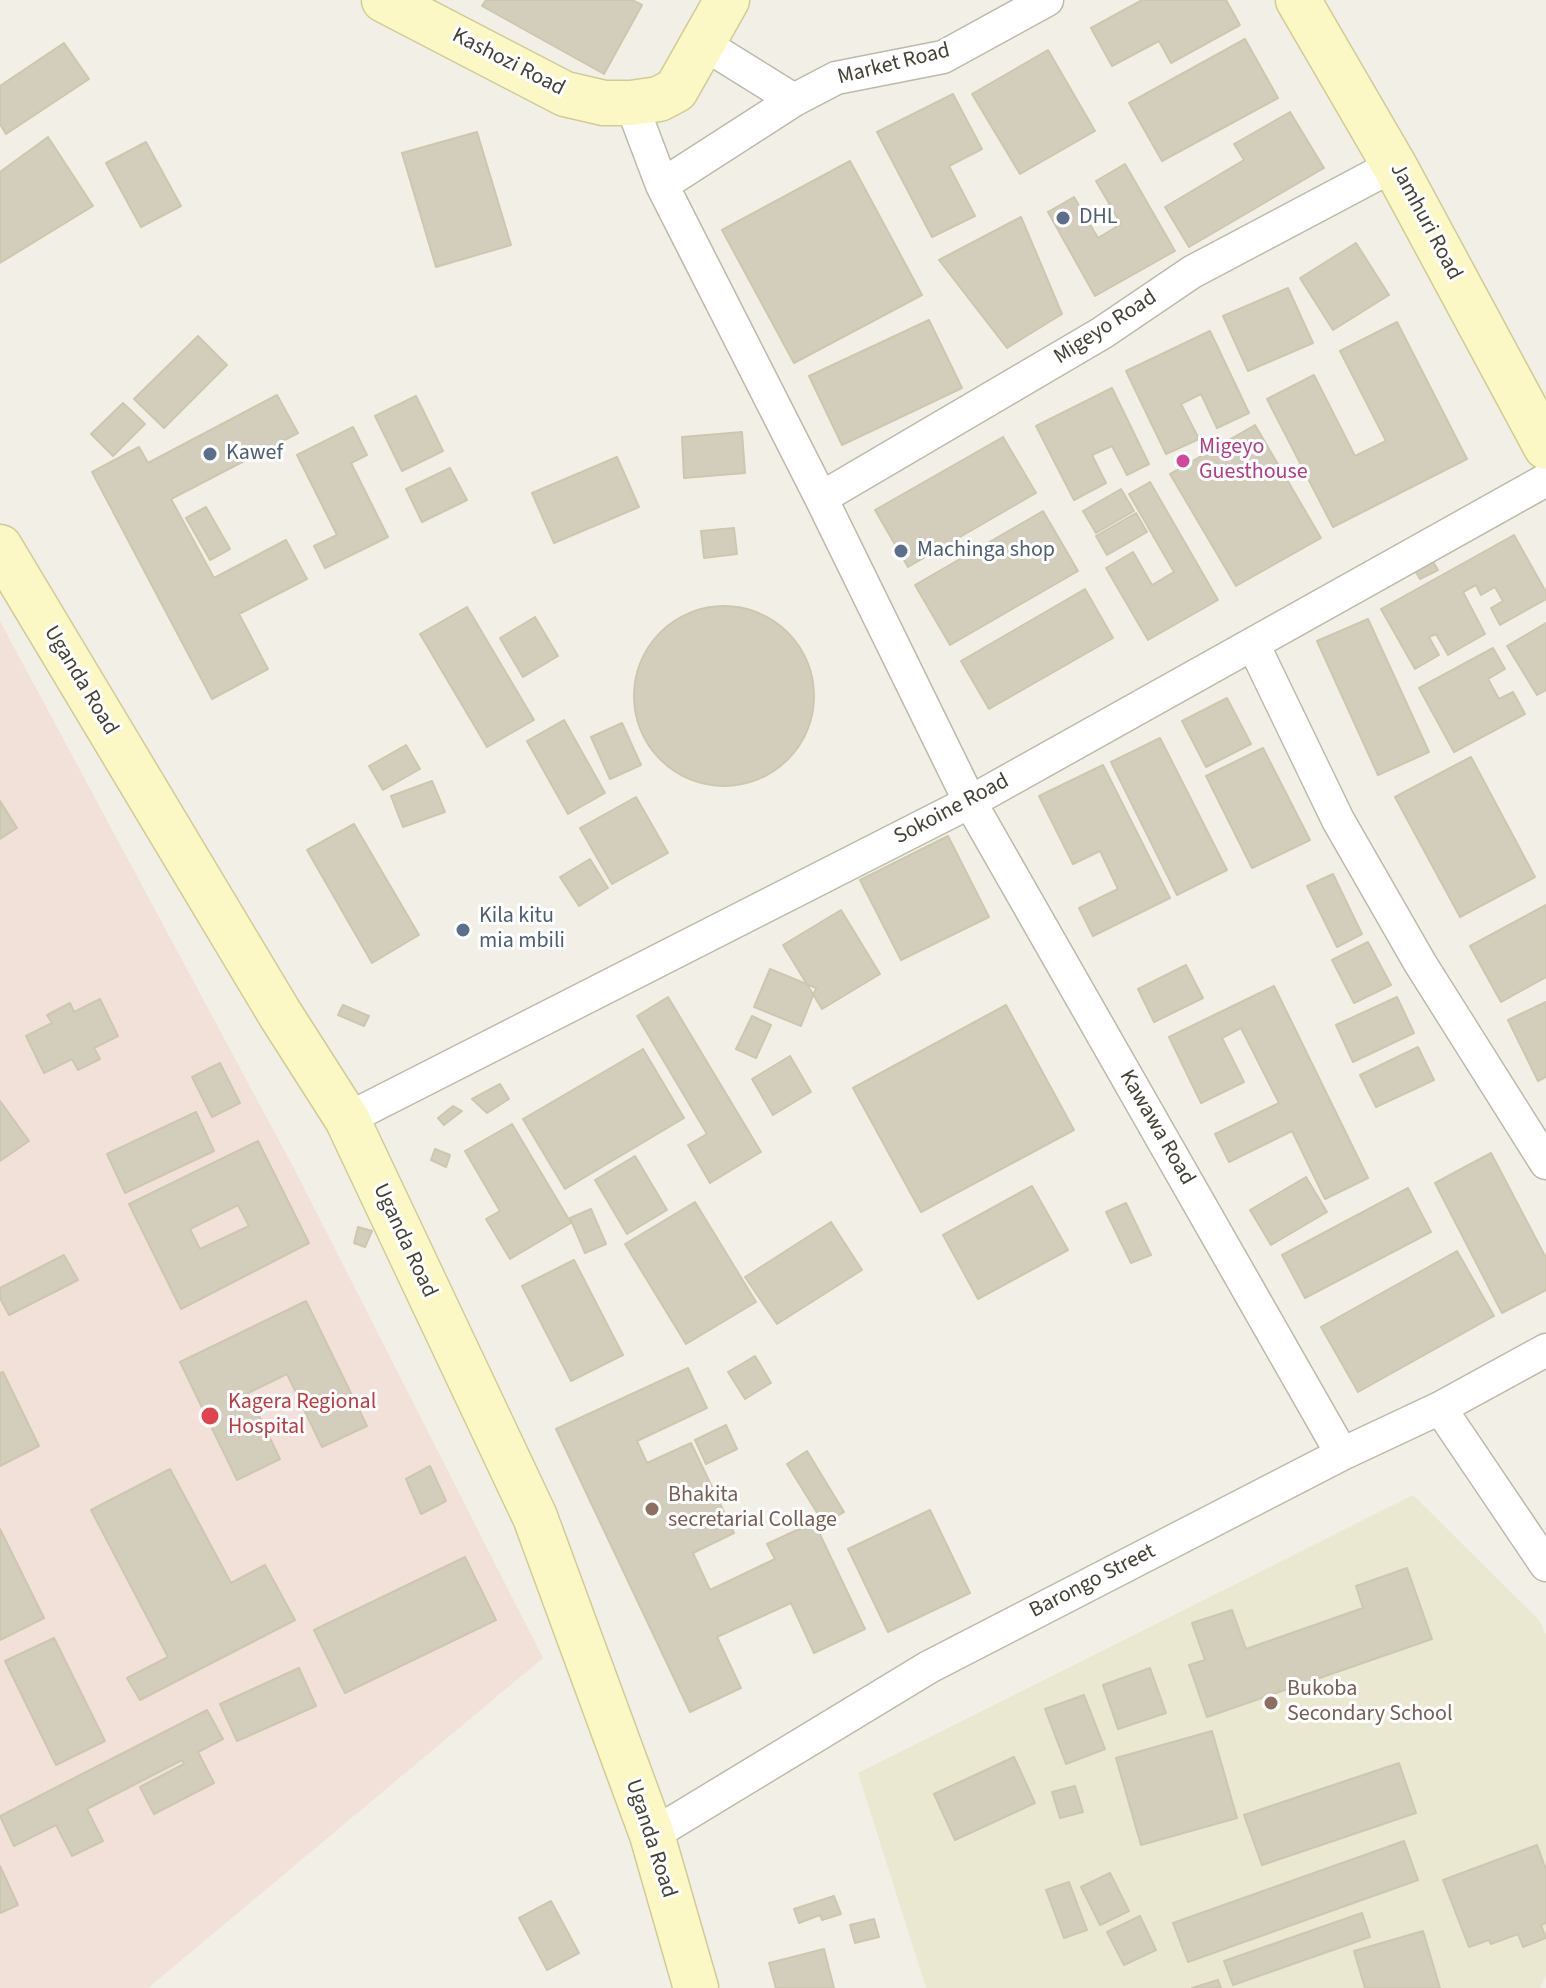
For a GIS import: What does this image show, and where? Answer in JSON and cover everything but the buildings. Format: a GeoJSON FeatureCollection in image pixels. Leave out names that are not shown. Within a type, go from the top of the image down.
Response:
{"type":"FeatureCollection","features":[{"type":"Feature","properties":{"kind":"main road","name":"Kashozi Road"},"geometry":{"type":"LineString","coordinates":[[384,0],[565,94],[604,103],[659,99],[676,90],[727,0]]}},
{"type":"Feature","properties":{"kind":"main road","name":"Jamhuri Road"},"geometry":{"type":"LineString","coordinates":[[1298,0],[1394,165],[1546,447]]}},
{"type":"Feature","properties":{"kind":"main road","name":"Uganda Road"},"geometry":{"type":"LineString","coordinates":[[0,547],[280,1014],[347,1119],[535,1517],[652,1835],[696,1988]]}},
{"type":"Feature","properties":{"kind":"street","name":"Market Road"},"geometry":{"type":"LineString","coordinates":[[662,185],[794,100],[836,78],[943,57],[1047,0]]}},
{"type":"Feature","properties":{"kind":"street"},"geometry":{"type":"LineString","coordinates":[[704,44],[794,100]]}},
{"type":"Feature","properties":{"kind":"street","name":"Kawawa Road"},"geometry":{"type":"LineString","coordinates":[[631,103],[662,185],[821,498],[970,802],[1342,1454]]}},
{"type":"Feature","properties":{"kind":"street","name":"Migeyo Road"},"geometry":{"type":"LineString","coordinates":[[821,498],[1102,333],[1192,272],[1394,165]]}},
{"type":"Feature","properties":{"kind":"street","name":"Sokoine Road"},"geometry":{"type":"LineString","coordinates":[[347,1119],[970,802],[1546,480]]}},
{"type":"Feature","properties":{"kind":"street"},"geometry":{"type":"LineString","coordinates":[[1253,644],[1353,846],[1420,963],[1546,1163]]}},
{"type":"Feature","properties":{"kind":"street","name":"Barongo Street"},"geometry":{"type":"LineString","coordinates":[[652,1835],[929,1667],[1342,1454],[1440,1408],[1546,1350]]}},
{"type":"Feature","properties":{"kind":"street"},"geometry":{"type":"LineString","coordinates":[[1440,1408],[1546,1565]]}},
{"type":"Feature","properties":{"kind":"shaded area","name":"Kagera Regional Hospital"},"geometry":{"type":"Polygon","coordinates":[[[0,621],[297,1174],[543,1658],[148,1988],[0,1988],[0,621]]]}},
{"type":"Feature","properties":{"kind":"shaded area","name":"Bukoba Secondary School"},"geometry":{"type":"Polygon","coordinates":[[[1413,1495],[1539,1620],[1546,1634],[1546,1975],[1540,1988],[926,1988],[858,1773],[1413,1495]]]}},
{"type":"Feature","properties":{"kind":"place","name":"DHL"},"geometry":{"type":"Point","coordinates":[1063,218]}},
{"type":"Feature","properties":{"kind":"place","name":"Kawef"},"geometry":{"type":"Point","coordinates":[210,454]}},
{"type":"Feature","properties":{"kind":"place","name":"Migeyo Guesthouse"},"geometry":{"type":"Point","coordinates":[1183,461]}},
{"type":"Feature","properties":{"kind":"place","name":"Machinga shop"},"geometry":{"type":"Point","coordinates":[901,551]}},
{"type":"Feature","properties":{"kind":"place","name":"Kila kitu mia mbili"},"geometry":{"type":"Point","coordinates":[463,930]}},
{"type":"Feature","properties":{"kind":"place","name":"Kagera Regional Hospital"},"geometry":{"type":"Point","coordinates":[210,1416]}},
{"type":"Feature","properties":{"kind":"place","name":"Bhakita secretarial Collage"},"geometry":{"type":"Point","coordinates":[652,1509]}},
{"type":"Feature","properties":{"kind":"place","name":"Bukoba Secondary School"},"geometry":{"type":"Point","coordinates":[1271,1703]}}]}
